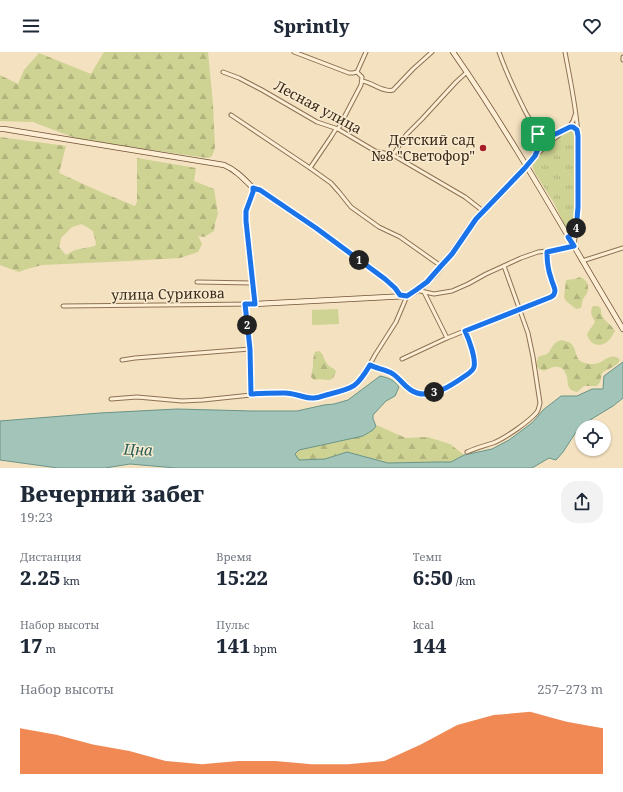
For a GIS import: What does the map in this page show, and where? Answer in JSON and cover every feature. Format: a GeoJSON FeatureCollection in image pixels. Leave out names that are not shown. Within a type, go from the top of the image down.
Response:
{"type":"FeatureCollection","features":[{"type":"Feature","properties":{"kind":"street"},"geometry":{"type":"LineString","coordinates":[[294,52],[349,73],[358,72]]}},
{"type":"Feature","properties":{"kind":"street"},"geometry":{"type":"LineString","coordinates":[[358,72],[366,52]]}},
{"type":"Feature","properties":{"kind":"street"},"geometry":{"type":"LineString","coordinates":[[362,81],[388,91],[393,90],[432,52]]}},
{"type":"Feature","properties":{"kind":"street"},"geometry":{"type":"LineString","coordinates":[[453,52],[526,166],[623,329]]}},
{"type":"Feature","properties":{"kind":"street"},"geometry":{"type":"LineString","coordinates":[[499,52],[506,72],[525,111],[541,139],[547,145]]}},
{"type":"Feature","properties":{"kind":"street"},"geometry":{"type":"LineString","coordinates":[[566,52],[578,132],[578,207],[574,246]]}},
{"type":"Feature","properties":{"kind":"street","name":"Лесная улица"},"geometry":{"type":"LineString","coordinates":[[223,72],[239,78],[262,90],[317,122],[337,129],[375,152],[393,155],[465,197],[483,211]]}},
{"type":"Feature","properties":{"kind":"street"},"geometry":{"type":"LineString","coordinates":[[310,168],[337,129],[361,85],[362,77],[358,72]]}},
{"type":"Feature","properties":{"kind":"street"},"geometry":{"type":"LineString","coordinates":[[393,155],[406,135],[467,72]]}},
{"type":"Feature","properties":{"kind":"street"},"geometry":{"type":"LineString","coordinates":[[111,398],[137,397],[182,401],[251,394],[286,393],[314,399],[350,389],[362,379],[396,322],[407,296],[427,282],[452,254],[476,219],[535,156],[567,128],[573,121],[576,111]]}},
{"type":"Feature","properties":{"kind":"street"},"geometry":{"type":"LineString","coordinates":[[230,115],[331,183],[351,207],[379,227],[400,237],[441,266]]}},
{"type":"Feature","properties":{"kind":"street"},"geometry":{"type":"LineString","coordinates":[[567,128],[573,127],[578,132]]}},
{"type":"Feature","properties":{"kind":"street"},"geometry":{"type":"LineString","coordinates":[[0,129],[224,165],[231,168],[253,188],[260,190],[316,228],[385,279],[400,295]]}},
{"type":"Feature","properties":{"kind":"street"},"geometry":{"type":"LineString","coordinates":[[538,134],[548,136],[563,131]]}},
{"type":"Feature","properties":{"kind":"street"},"geometry":{"type":"LineString","coordinates":[[535,156],[541,139]]}},
{"type":"Feature","properties":{"kind":"street"},"geometry":{"type":"LineString","coordinates":[[253,188],[246,211],[246,221],[255,304]]}},
{"type":"Feature","properties":{"kind":"street"},"geometry":{"type":"LineString","coordinates":[[568,237],[576,232]]}},
{"type":"Feature","properties":{"kind":"street"},"geometry":{"type":"LineString","coordinates":[[416,290],[434,294],[452,291],[521,258],[538,252],[547,252],[574,246]]}},
{"type":"Feature","properties":{"kind":"street"},"geometry":{"type":"LineString","coordinates":[[582,261],[623,248]]}},
{"type":"Feature","properties":{"kind":"street"},"geometry":{"type":"LineString","coordinates":[[402,359],[447,338],[551,297],[555,293],[547,259],[547,252]]}},
{"type":"Feature","properties":{"kind":"street"},"geometry":{"type":"LineString","coordinates":[[467,452],[476,447],[494,443],[506,436],[536,413],[540,403],[528,333],[504,266]]}},
{"type":"Feature","properties":{"kind":"street"},"geometry":{"type":"LineString","coordinates":[[197,282],[253,283]]}},
{"type":"Feature","properties":{"kind":"street"},"geometry":{"type":"LineString","coordinates":[[424,292],[447,338]]}},
{"type":"Feature","properties":{"kind":"street","name":"улица Сурикова"},"geometry":{"type":"LineString","coordinates":[[63,306],[255,304],[400,295],[407,296]]}},
{"type":"Feature","properties":{"kind":"street"},"geometry":{"type":"LineString","coordinates":[[245,304],[250,349],[251,394]]}},
{"type":"Feature","properties":{"kind":"street"},"geometry":{"type":"LineString","coordinates":[[370,365],[392,374],[410,391],[427,394],[442,390],[453,385],[469,373],[474,366],[474,359],[465,331]]}},
{"type":"Feature","properties":{"kind":"street"},"geometry":{"type":"LineString","coordinates":[[122,360],[250,349]]}},
{"type":"Feature","properties":{"kind":"green space"},"geometry":{"type":"Polygon","coordinates":[[[104,52],[208,52],[215,148],[212,156],[208,158],[102,143],[75,138],[33,122],[0,121],[0,75],[18,84],[24,70],[39,53],[91,74],[104,52]]]}},
{"type":"Feature","properties":{"kind":"green space"},"geometry":{"type":"Polygon","coordinates":[[[567,129],[573,129],[576,141],[574,225],[571,230],[566,228],[554,203],[535,173],[531,163],[535,157],[567,129]]]}},
{"type":"Feature","properties":{"kind":"green space"},"geometry":{"type":"Polygon","coordinates":[[[0,137],[66,146],[59,173],[135,206],[137,202],[137,158],[196,168],[194,181],[214,189],[218,214],[214,231],[204,237],[198,236],[202,244],[198,252],[180,258],[42,265],[19,272],[0,265],[0,137]],[[82,224],[72,227],[61,238],[59,247],[66,255],[75,250],[95,246],[96,243],[93,231],[82,224]]]}},
{"type":"Feature","properties":{"kind":"green space"},"geometry":{"type":"Polygon","coordinates":[[[580,277],[586,282],[588,288],[581,308],[576,309],[566,301],[564,297],[566,280],[580,277]]]}},
{"type":"Feature","properties":{"kind":"green space"},"geometry":{"type":"Polygon","coordinates":[[[593,306],[598,306],[601,309],[602,316],[615,331],[608,341],[601,345],[592,343],[587,334],[595,322],[591,312],[593,306]]]}},
{"type":"Feature","properties":{"kind":"green space"},"geometry":{"type":"Polygon","coordinates":[[[338,309],[339,324],[312,325],[312,310],[338,309]]]}},
{"type":"Feature","properties":{"kind":"green space"},"geometry":{"type":"Polygon","coordinates":[[[562,340],[572,345],[579,360],[582,362],[595,364],[613,357],[620,360],[615,366],[602,373],[600,382],[597,386],[584,386],[577,392],[571,390],[563,369],[555,367],[544,371],[539,369],[536,365],[540,356],[547,354],[555,343],[562,340]]]}},
{"type":"Feature","properties":{"kind":"green space"},"geometry":{"type":"Polygon","coordinates":[[[319,351],[323,355],[327,364],[336,371],[330,380],[314,380],[311,377],[314,354],[315,352],[319,351]]]}},
{"type":"Feature","properties":{"kind":"green space"},"geometry":{"type":"Polygon","coordinates":[[[376,426],[406,438],[427,437],[450,444],[464,455],[451,462],[388,463],[347,452],[325,459],[299,460],[294,454],[299,450],[363,436],[373,430],[376,426]]]}},
{"type":"Feature","properties":{"kind":"water","name":"Цна"},"geometry":{"type":"Polygon","coordinates":[[[623,362],[623,398],[590,420],[575,420],[575,434],[556,460],[549,458],[532,468],[176,468],[130,464],[105,468],[58,468],[0,460],[0,421],[100,413],[177,409],[297,411],[348,400],[380,376],[391,380],[399,387],[395,396],[386,401],[373,415],[376,426],[373,430],[363,436],[299,450],[295,454],[299,460],[325,459],[347,452],[388,463],[451,462],[464,455],[492,449],[509,440],[533,422],[543,410],[561,396],[577,396],[592,389],[603,389],[604,376],[623,362]]]}},
{"type":"Feature","properties":{"kind":"place","name":"Детский сад №8 \"Светофор\""},"geometry":{"type":"Point","coordinates":[483,148]}},
{"type":"Feature","properties":{"kind":"route"},"geometry":{"type":"LineString","coordinates":[[570,127],[575,128],[578,132],[578,213],[576,232],[568,237],[574,246],[547,252],[547,259],[555,293],[554,295],[465,331],[474,359],[474,366],[469,373],[453,385],[427,394],[410,391],[392,374],[370,365],[362,379],[350,389],[314,399],[286,393],[251,394],[250,349],[245,304],[255,304],[246,221],[246,211],[253,188],[260,190],[316,228],[385,279],[400,295],[407,296],[427,282],[452,254],[476,219],[535,156],[541,139],[538,134],[548,136],[570,127]]}}]}
